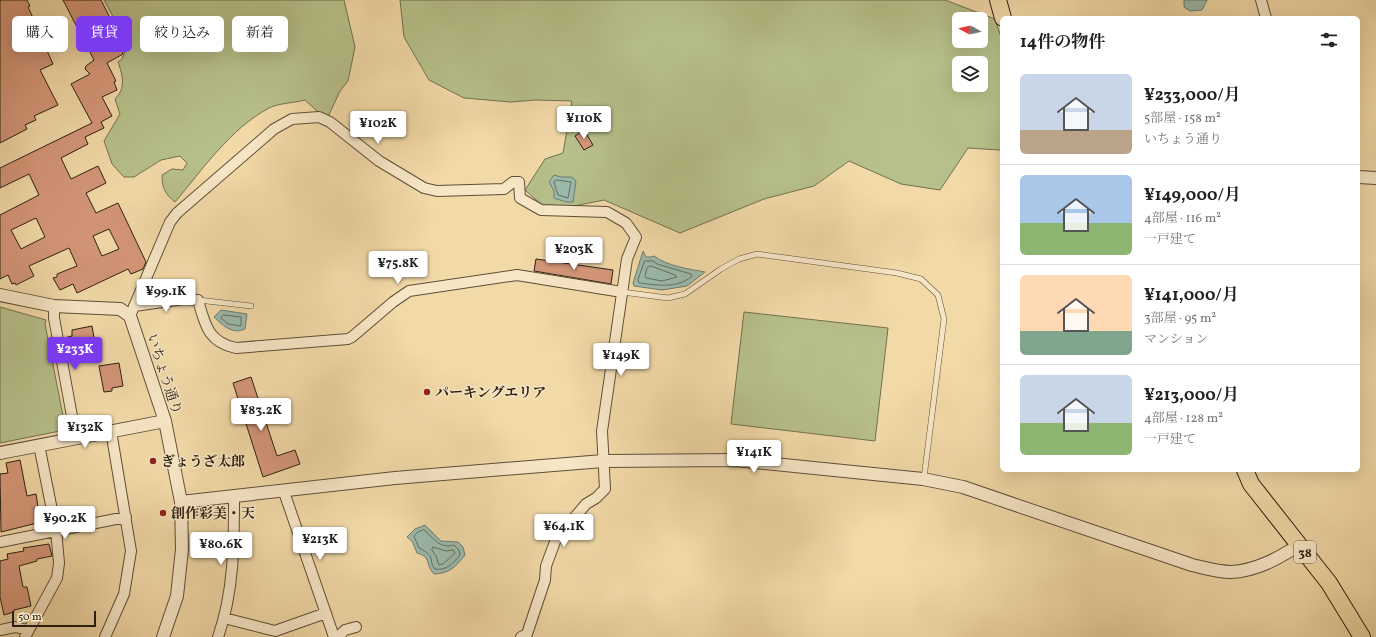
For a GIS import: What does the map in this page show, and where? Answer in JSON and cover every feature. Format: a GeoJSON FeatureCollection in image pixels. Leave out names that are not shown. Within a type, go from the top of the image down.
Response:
{"type":"FeatureCollection","features":[{"type":"Feature","properties":{"kind":"main road"},"geometry":{"type":"LineString","coordinates":[[998,0],[1002,16]]}},
{"type":"Feature","properties":{"kind":"main road","name":"38"},"geometry":{"type":"LineString","coordinates":[[1246,472],[1251,484],[1329,583],[1362,637]]}},
{"type":"Feature","properties":{"kind":"street"},"geometry":{"type":"LineString","coordinates":[[1261,0],[1265,16]]}},
{"type":"Feature","properties":{"kind":"street"},"geometry":{"type":"LineString","coordinates":[[132,311],[170,222],[177,213],[274,130],[292,119],[319,117],[330,122],[379,161],[424,188],[437,191],[504,189],[513,182],[519,182],[520,198],[541,210],[607,212],[617,216],[631,228],[636,237],[627,259],[602,431],[605,489],[596,498],[586,504],[556,539],[546,566],[545,580],[535,613],[527,634],[521,637]]}},
{"type":"Feature","properties":{"kind":"street"},"geometry":{"type":"LineString","coordinates":[[1360,177],[1376,178]]}},
{"type":"Feature","properties":{"kind":"street"},"geometry":{"type":"LineString","coordinates":[[0,295],[54,306],[120,309],[132,311],[184,299],[198,300],[205,325],[213,337],[223,344],[236,348],[348,339],[393,302],[409,291],[517,275],[622,292]]}},
{"type":"Feature","properties":{"kind":"street"},"geometry":{"type":"LineString","coordinates":[[54,306],[54,318],[76,438]]}},
{"type":"Feature","properties":{"kind":"street","name":"いちょう通り"},"geometry":{"type":"LineString","coordinates":[[132,311],[165,420],[181,502],[182,549],[177,596],[163,637]]}},
{"type":"Feature","properties":{"kind":"street"},"geometry":{"type":"LineString","coordinates":[[0,453],[165,420]]}},
{"type":"Feature","properties":{"kind":"street"},"geometry":{"type":"LineString","coordinates":[[105,637],[124,594],[131,551],[111,431]]}},
{"type":"Feature","properties":{"kind":"street"},"geometry":{"type":"LineString","coordinates":[[0,630],[15,627],[26,634],[57,578],[59,563],[56,530],[39,445]]}},
{"type":"Feature","properties":{"kind":"street"},"geometry":{"type":"LineString","coordinates":[[181,502],[284,492],[395,478],[603,461],[734,460],[924,479],[963,487],[1192,565],[1215,571],[1232,572],[1251,568],[1275,560],[1299,545]]}},
{"type":"Feature","properties":{"kind":"street"},"geometry":{"type":"LineString","coordinates":[[284,492],[334,637]]}},
{"type":"Feature","properties":{"kind":"street"},"geometry":{"type":"LineString","coordinates":[[218,637],[224,618],[234,555],[234,497]]}},
{"type":"Feature","properties":{"kind":"street"},"geometry":{"type":"LineString","coordinates":[[0,542],[126,517]]}},
{"type":"Feature","properties":{"kind":"street"},"geometry":{"type":"LineString","coordinates":[[224,618],[275,631],[326,613]]}},
{"type":"Feature","properties":{"kind":"street"},"geometry":{"type":"LineString","coordinates":[[338,637],[346,630],[356,627]]}},
{"type":"Feature","properties":{"kind":"lane"},"geometry":{"type":"LineString","coordinates":[[622,292],[668,298],[685,294],[721,269],[739,259],[757,254],[897,273],[921,279],[938,295],[944,319],[924,479]]}},
{"type":"Feature","properties":{"kind":"lane"},"geometry":{"type":"LineString","coordinates":[[198,300],[251,306]]}},
{"type":"Feature","properties":{"kind":"green space"},"geometry":{"type":"Polygon","coordinates":[[[104,0],[344,0],[355,47],[348,81],[340,91],[328,117],[317,111],[305,100],[269,108],[242,127],[218,150],[175,202],[165,190],[162,175],[172,169],[183,170],[187,163],[180,156],[161,160],[134,177],[124,177],[112,164],[104,141],[120,114],[115,99],[121,91],[122,86],[121,72],[118,62],[122,59],[125,52],[132,52],[132,16],[113,16],[104,0]]]}},
{"type":"Feature","properties":{"kind":"green space"},"geometry":{"type":"Polygon","coordinates":[[[400,0],[945,0],[977,12],[952,12],[952,48],[988,48],[988,16],[995,19],[1000,34],[1000,150],[968,148],[940,190],[901,184],[849,161],[814,186],[764,199],[680,233],[604,200],[574,206],[542,205],[525,190],[545,159],[563,153],[572,101],[535,100],[511,102],[464,98],[429,80],[404,37],[400,0]]]}},
{"type":"Feature","properties":{"kind":"green space"},"geometry":{"type":"Polygon","coordinates":[[[0,307],[46,320],[45,324],[64,421],[64,426],[60,431],[0,443],[0,307]]]}},
{"type":"Feature","properties":{"kind":"green space"},"geometry":{"type":"Polygon","coordinates":[[[744,312],[888,328],[875,441],[731,424],[744,312]]]}},
{"type":"Feature","properties":{"kind":"water"},"geometry":{"type":"Polygon","coordinates":[[[1184,0],[1207,0],[1202,10],[1190,11],[1184,7],[1184,0]]]}},
{"type":"Feature","properties":{"kind":"water"},"geometry":{"type":"Polygon","coordinates":[[[554,175],[561,177],[572,177],[576,181],[573,202],[566,202],[554,198],[554,191],[549,182],[554,175]]]}},
{"type":"Feature","properties":{"kind":"water"},"geometry":{"type":"Polygon","coordinates":[[[643,251],[646,257],[654,256],[672,265],[705,272],[687,286],[662,290],[634,286],[633,283],[643,251]]]}},
{"type":"Feature","properties":{"kind":"water"},"geometry":{"type":"Polygon","coordinates":[[[221,310],[247,314],[245,329],[241,331],[232,330],[221,323],[214,317],[221,310]]]}},
{"type":"Feature","properties":{"kind":"water"},"geometry":{"type":"Polygon","coordinates":[[[425,525],[441,541],[458,542],[463,547],[465,555],[449,571],[434,574],[431,571],[427,559],[417,553],[412,541],[407,537],[415,529],[425,525]]]}},
{"type":"Feature","properties":{"kind":"building"},"geometry":{"type":"Polygon","coordinates":[[[0,0],[27,0],[30,6],[28,7],[32,16],[12,16],[12,52],[48,52],[53,64],[40,70],[58,105],[34,116],[36,120],[25,125],[27,129],[0,143],[0,0]]]}},
{"type":"Feature","properties":{"kind":"building"},"geometry":{"type":"Polygon","coordinates":[[[63,0],[101,0],[109,16],[76,16],[76,25],[63,0]]]}},
{"type":"Feature","properties":{"kind":"building"},"geometry":{"type":"Polygon","coordinates":[[[90,52],[123,52],[123,54],[107,63],[116,81],[114,82],[117,90],[102,97],[112,116],[101,122],[104,128],[85,137],[88,144],[61,158],[71,179],[98,166],[106,183],[86,193],[96,213],[118,203],[146,262],[143,269],[131,274],[128,269],[77,293],[73,284],[60,290],[53,278],[57,277],[57,274],[77,266],[69,248],[29,266],[34,276],[16,285],[15,283],[12,284],[8,275],[0,279],[0,215],[39,195],[29,174],[0,188],[0,168],[92,123],[71,84],[90,74],[85,69],[86,66],[94,60],[90,52]],[[36,218],[11,230],[21,249],[45,237],[36,218]],[[109,229],[93,236],[102,256],[119,249],[109,229]]]}},
{"type":"Feature","properties":{"kind":"building"},"geometry":{"type":"Polygon","coordinates":[[[584,130],[593,145],[584,150],[575,136],[584,130]]]}},
{"type":"Feature","properties":{"kind":"building"},"geometry":{"type":"Polygon","coordinates":[[[536,259],[613,270],[611,284],[534,271],[536,259]]]}},
{"type":"Feature","properties":{"kind":"building"},"geometry":{"type":"Polygon","coordinates":[[[92,326],[97,355],[80,359],[79,356],[68,358],[64,338],[72,336],[72,330],[92,326]]]}},
{"type":"Feature","properties":{"kind":"building"},"geometry":{"type":"Polygon","coordinates":[[[119,363],[123,386],[112,388],[112,391],[104,392],[99,366],[119,363]]]}},
{"type":"Feature","properties":{"kind":"building"},"geometry":{"type":"Polygon","coordinates":[[[251,377],[277,456],[295,450],[300,464],[263,477],[233,383],[251,377]]]}},
{"type":"Feature","properties":{"kind":"building"},"geometry":{"type":"Polygon","coordinates":[[[20,460],[27,496],[36,494],[38,507],[34,508],[37,523],[1,532],[0,474],[8,473],[6,463],[20,460]]]}},
{"type":"Feature","properties":{"kind":"building"},"geometry":{"type":"Polygon","coordinates":[[[49,544],[52,556],[37,559],[37,561],[19,566],[23,587],[27,587],[31,606],[14,610],[14,612],[4,615],[0,597],[0,561],[8,559],[7,554],[24,551],[23,548],[49,544]]]}},
{"type":"Feature","properties":{"kind":"place","name":"パーキングエリア"},"geometry":{"type":"Point","coordinates":[427,392]}},
{"type":"Feature","properties":{"kind":"place","name":"ぎょうざ太郎"},"geometry":{"type":"Point","coordinates":[153,461]}},
{"type":"Feature","properties":{"kind":"place","name":"創作彩美・天"},"geometry":{"type":"Point","coordinates":[163,513]}}]}
